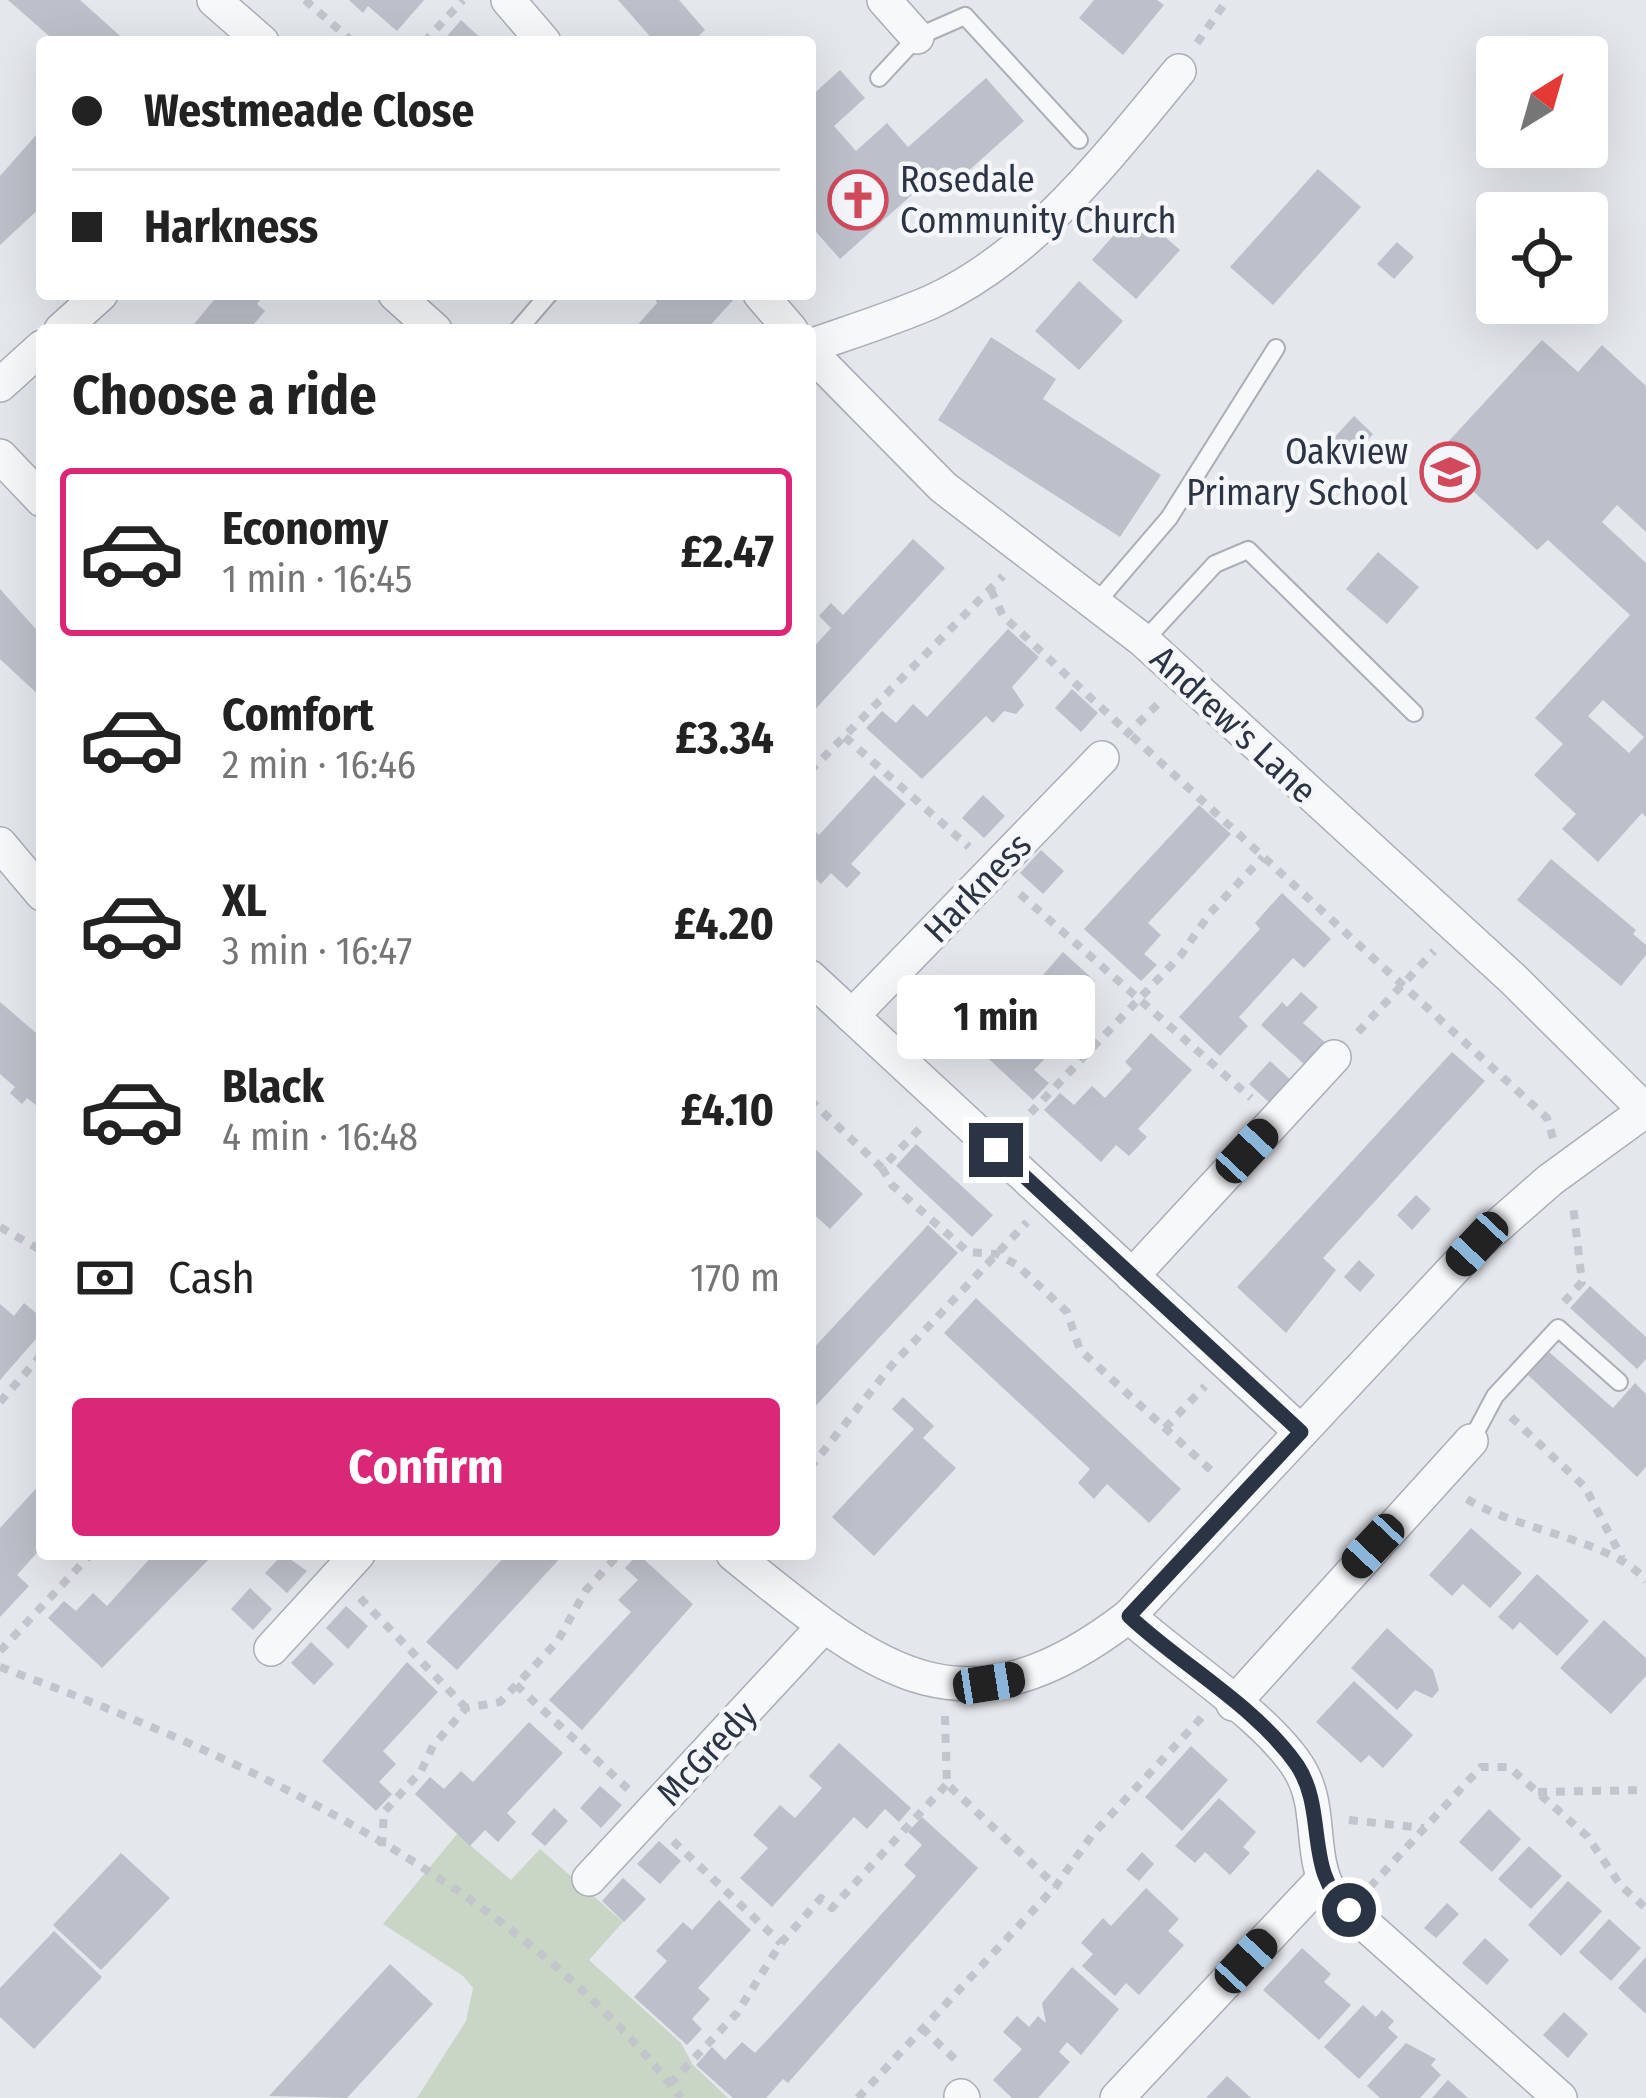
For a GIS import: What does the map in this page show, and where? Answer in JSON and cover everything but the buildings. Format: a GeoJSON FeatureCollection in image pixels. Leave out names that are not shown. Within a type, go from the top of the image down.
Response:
{"type":"FeatureCollection","features":[{"type":"Feature","properties":{"kind":"street"},"geometry":{"type":"LineString","coordinates":[[214,0],[255,36]]}},
{"type":"Feature","properties":{"kind":"street"},"geometry":{"type":"LineString","coordinates":[[508,0],[539,36]]}},
{"type":"Feature","properties":{"kind":"street"},"geometry":{"type":"LineString","coordinates":[[884,0],[917,37]]}},
{"type":"Feature","properties":{"kind":"street"},"geometry":{"type":"LineString","coordinates":[[816,347],[934,301],[1015,248],[1101,164],[1179,71]]}},
{"type":"Feature","properties":{"kind":"street"},"geometry":{"type":"LineString","coordinates":[[68,324],[94,300]]}},
{"type":"Feature","properties":{"kind":"street"},"geometry":{"type":"LineString","coordinates":[[402,300],[428,324]]}},
{"type":"Feature","properties":{"kind":"street"},"geometry":{"type":"LineString","coordinates":[[765,300],[786,324]]}},
{"type":"Feature","properties":{"kind":"street"},"geometry":{"type":"LineString","coordinates":[[0,385],[36,352]]}},
{"type":"Feature","properties":{"kind":"street","name":"Andrew's Lane"},"geometry":{"type":"LineString","coordinates":[[816,355],[928,474],[1144,641],[1456,928],[1646,1111]]}},
{"type":"Feature","properties":{"kind":"street"},"geometry":{"type":"LineString","coordinates":[[0,456],[36,494]]}},
{"type":"Feature","properties":{"kind":"street","name":"Harkness"},"geometry":{"type":"LineString","coordinates":[[852,1016],[1102,758]]}},
{"type":"Feature","properties":{"kind":"street"},"geometry":{"type":"LineString","coordinates":[[0,844],[36,887]]}},
{"type":"Feature","properties":{"kind":"street"},"geometry":{"type":"LineString","coordinates":[[816,983],[1301,1432]]}},
{"type":"Feature","properties":{"kind":"street"},"geometry":{"type":"LineString","coordinates":[[1132,1276],[1334,1057]]}},
{"type":"Feature","properties":{"kind":"street"},"geometry":{"type":"LineString","coordinates":[[740,1560],[823,1627],[868,1656],[945,1685],[1034,1675],[1083,1651],[1129,1616],[1477,1244],[1563,1171],[1646,1111]]}},
{"type":"Feature","properties":{"kind":"street"},"geometry":{"type":"LineString","coordinates":[[1226,1699],[1471,1441]]}},
{"type":"Feature","properties":{"kind":"street"},"geometry":{"type":"LineString","coordinates":[[271,1649],[349,1564]]}},
{"type":"Feature","properties":{"kind":"street"},"geometry":{"type":"LineString","coordinates":[[1129,1616],[1287,1752],[1309,1789],[1322,1880],[1349,1910],[1560,2098]]}},
{"type":"Feature","properties":{"kind":"street","name":"McGredy"},"geometry":{"type":"LineString","coordinates":[[589,1880],[823,1627]]}},
{"type":"Feature","properties":{"kind":"street"},"geometry":{"type":"LineString","coordinates":[[1117,2098],[1322,1880]]}},
{"type":"Feature","properties":{"kind":"lane"},"geometry":{"type":"LineString","coordinates":[[879,78],[917,37],[965,16],[1079,140]]}},
{"type":"Feature","properties":{"kind":"lane"},"geometry":{"type":"LineString","coordinates":[[523,324],[544,300]]}},
{"type":"Feature","properties":{"kind":"lane"},"geometry":{"type":"LineString","coordinates":[[1097,602],[1169,518],[1276,347]]}},
{"type":"Feature","properties":{"kind":"lane"},"geometry":{"type":"LineString","coordinates":[[1144,641],[1215,564],[1248,550],[1414,713]]}},
{"type":"Feature","properties":{"kind":"lane"},"geometry":{"type":"LineString","coordinates":[[1471,1441],[1495,1396],[1558,1328],[1618,1382]]}},
{"type":"Feature","properties":{"kind":"path"},"geometry":{"type":"LineString","coordinates":[[305,0],[346,36]]}},
{"type":"Feature","properties":{"kind":"path"},"geometry":{"type":"LineString","coordinates":[[430,36],[463,0]]}},
{"type":"Feature","properties":{"kind":"path"},"geometry":{"type":"LineString","coordinates":[[1179,71],[1227,0]]}},
{"type":"Feature","properties":{"kind":"path"},"geometry":{"type":"LineString","coordinates":[[816,765],[1025,551]]}},
{"type":"Feature","properties":{"kind":"path"},"geometry":{"type":"LineString","coordinates":[[991,590],[1004,616],[1547,1118],[1563,1171]]}},
{"type":"Feature","properties":{"kind":"path"},"geometry":{"type":"LineString","coordinates":[[1102,758],[1185,679]]}},
{"type":"Feature","properties":{"kind":"path"},"geometry":{"type":"LineString","coordinates":[[845,736],[1136,1002],[1276,1120]]}},
{"type":"Feature","properties":{"kind":"path"},"geometry":{"type":"LineString","coordinates":[[996,1150],[1136,1002],[1263,857]]}},
{"type":"Feature","properties":{"kind":"path"},"geometry":{"type":"LineString","coordinates":[[1334,1057],[1456,928]]}},
{"type":"Feature","properties":{"kind":"path"},"geometry":{"type":"LineString","coordinates":[[882,1168],[944,1102]]}},
{"type":"Feature","properties":{"kind":"path"},"geometry":{"type":"LineString","coordinates":[[816,1106],[882,1168],[892,1185],[968,1252],[997,1254],[1067,1312],[1080,1350],[1240,1497]]}},
{"type":"Feature","properties":{"kind":"path"},"geometry":{"type":"LineString","coordinates":[[816,1460],[892,1365],[1048,1198]]}},
{"type":"Feature","properties":{"kind":"path"},"geometry":{"type":"LineString","coordinates":[[0,1227],[36,1248]]}},
{"type":"Feature","properties":{"kind":"path"},"geometry":{"type":"LineString","coordinates":[[1165,1428],[1226,1363]]}},
{"type":"Feature","properties":{"kind":"path"},"geometry":{"type":"LineString","coordinates":[[0,1402],[36,1366]]}},
{"type":"Feature","properties":{"kind":"path"},"geometry":{"type":"LineString","coordinates":[[1435,1479],[1506,1521],[1622,1558],[1646,1581]]}},
{"type":"Feature","properties":{"kind":"path"},"geometry":{"type":"LineString","coordinates":[[0,1651],[86,1560]]}},
{"type":"Feature","properties":{"kind":"path"},"geometry":{"type":"LineString","coordinates":[[382,1846],[384,1811],[466,1708],[500,1702],[556,1642],[586,1590],[614,1560]]}},
{"type":"Feature","properties":{"kind":"path"},"geometry":{"type":"LineString","coordinates":[[349,1564],[466,1708]]}},
{"type":"Feature","properties":{"kind":"path"},"geometry":{"type":"LineString","coordinates":[[0,1667],[186,1742],[382,1846],[508,1923],[681,2098]]}},
{"type":"Feature","properties":{"kind":"path"},"geometry":{"type":"LineString","coordinates":[[670,2084],[737,2013],[781,1942],[821,1898],[832,1908],[947,1784],[945,1685]]}},
{"type":"Feature","properties":{"kind":"path"},"geometry":{"type":"LineString","coordinates":[[858,2098],[1056,1886],[1092,1835],[1226,1699]]}},
{"type":"Feature","properties":{"kind":"path"},"geometry":{"type":"LineString","coordinates":[[1349,1910],[1480,1767],[1509,1767],[1587,1836],[1621,1886],[1646,1908]]}},
{"type":"Feature","properties":{"kind":"path"},"geometry":{"type":"LineString","coordinates":[[947,1784],[1056,1886]]}},
{"type":"Feature","properties":{"kind":"path"},"geometry":{"type":"LineString","coordinates":[[1537,1792],[1646,1790]]}},
{"type":"Feature","properties":{"kind":"path"},"geometry":{"type":"LineString","coordinates":[[1315,1816],[1425,1828]]}},
{"type":"Feature","properties":{"kind":"green space"},"geometry":{"type":"Polygon","coordinates":[[[457,1834],[511,1880],[540,1849],[623,1922],[589,1960],[681,2043],[693,2065],[728,2098],[417,2098],[466,2021],[473,1988],[463,1976],[383,1924],[457,1834]]]}},
{"type":"Feature","properties":{"kind":"place","name":"Rosedale Community Church"},"geometry":{"type":"Point","coordinates":[858,200]}},
{"type":"Feature","properties":{"kind":"place","name":"Oakview Primary School"},"geometry":{"type":"Point","coordinates":[1450,472]}},
{"type":"Feature","properties":{"kind":"route"},"geometry":{"type":"LineString","coordinates":[[996,1150],[1301,1432],[1129,1616],[1287,1752],[1309,1789],[1322,1880],[1349,1910]]}}]}
